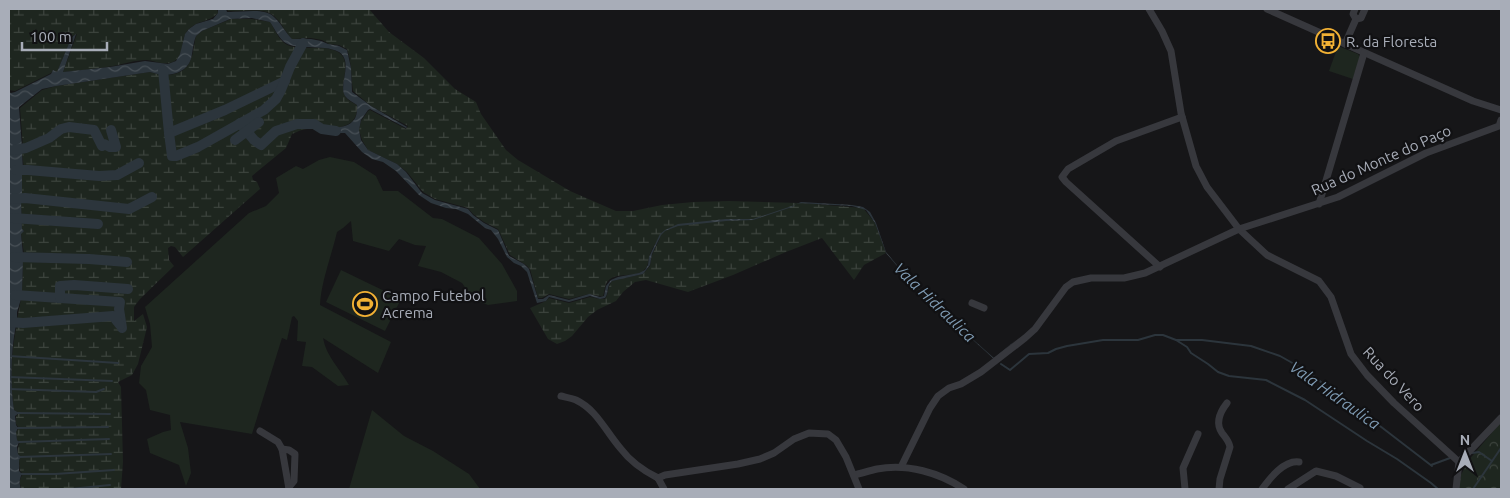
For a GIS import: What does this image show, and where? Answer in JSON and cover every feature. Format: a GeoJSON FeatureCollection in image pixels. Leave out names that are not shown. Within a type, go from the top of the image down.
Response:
{"type":"FeatureCollection","features":[{"type":"Feature","properties":{"kind":"street","name":"Rua do Vero"},"geometry":{"type":"LineString","coordinates":[[1149,9],[1171,51],[1182,117],[1193,158],[1207,187],[1239,229],[1267,255],[1319,281],[1331,297],[1351,354],[1367,375],[1394,403],[1459,462]]}},
{"type":"Feature","properties":{"kind":"street"},"geometry":{"type":"LineString","coordinates":[[1267,9],[1473,101],[1501,110]]}},
{"type":"Feature","properties":{"kind":"street"},"geometry":{"type":"LineString","coordinates":[[1355,9],[1353,14],[1356,19]]}},
{"type":"Feature","properties":{"kind":"street"},"geometry":{"type":"LineString","coordinates":[[1346,44],[1356,19],[1361,18],[1365,9]]}},
{"type":"Feature","properties":{"kind":"street"},"geometry":{"type":"LineString","coordinates":[[1319,204],[1364,52]]}},
{"type":"Feature","properties":{"kind":"street"},"geometry":{"type":"LineString","coordinates":[[1160,267],[1062,177],[1068,169],[1116,141],[1182,117]]}},
{"type":"Feature","properties":{"kind":"street","name":"Rua do Monte do Paço"},"geometry":{"type":"LineString","coordinates":[[901,468],[930,408],[938,396],[981,372],[1025,338],[1034,330],[1066,287],[1073,282],[1083,279],[1133,277],[1160,267],[1239,229],[1338,197],[1426,153],[1499,126],[1501,120]]}},
{"type":"Feature","properties":{"kind":"street"},"geometry":{"type":"LineString","coordinates":[[972,303],[984,308]]}},
{"type":"Feature","properties":{"kind":"street"},"geometry":{"type":"LineString","coordinates":[[561,396],[575,400],[591,411],[622,451],[634,463],[658,478],[664,489]]}},
{"type":"Feature","properties":{"kind":"street"},"geometry":{"type":"LineString","coordinates":[[1219,489],[1220,479],[1230,446],[1230,442],[1218,425],[1219,416],[1227,403]]}},
{"type":"Feature","properties":{"kind":"street"},"geometry":{"type":"LineString","coordinates":[[1456,489],[1459,462],[1501,418]]}},
{"type":"Feature","properties":{"kind":"street"},"geometry":{"type":"LineString","coordinates":[[260,431],[278,442],[282,449],[289,488]]}},
{"type":"Feature","properties":{"kind":"street"},"geometry":{"type":"LineString","coordinates":[[658,478],[665,475],[760,459],[774,453],[794,439],[809,433],[828,434],[836,440],[846,457],[859,489]]}},
{"type":"Feature","properties":{"kind":"street"},"geometry":{"type":"LineString","coordinates":[[1185,489],[1183,468],[1198,434]]}},
{"type":"Feature","properties":{"kind":"street"},"geometry":{"type":"LineString","coordinates":[[282,449],[289,450],[295,454],[294,481],[289,488]]}},
{"type":"Feature","properties":{"kind":"street"},"geometry":{"type":"LineString","coordinates":[[1262,489],[1281,468],[1293,461],[1299,462]]}},
{"type":"Feature","properties":{"kind":"street"},"geometry":{"type":"LineString","coordinates":[[854,475],[878,469],[901,468],[940,476],[964,489]]}},
{"type":"Feature","properties":{"kind":"street"},"geometry":{"type":"LineString","coordinates":[[1288,489],[1316,471],[1336,476],[1360,488]]}},
{"type":"Feature","properties":{"kind":"green space"},"geometry":{"type":"Polygon","coordinates":[[[9,9],[217,9],[218,13],[196,24],[186,32],[179,57],[169,63],[143,60],[107,67],[63,72],[77,34],[71,37],[66,34],[62,36],[70,41],[57,72],[53,70],[51,73],[15,91],[9,90],[9,9]]]}},
{"type":"Feature","properties":{"kind":"green space"},"geometry":{"type":"Polygon","coordinates":[[[227,9],[369,9],[389,32],[424,58],[455,89],[476,102],[481,114],[506,150],[518,160],[570,191],[616,211],[633,211],[662,205],[693,202],[729,201],[801,203],[863,208],[875,223],[886,253],[864,265],[854,280],[822,238],[688,292],[646,280],[635,282],[616,301],[597,310],[588,317],[572,336],[557,344],[548,339],[530,308],[549,298],[569,303],[590,297],[605,299],[612,281],[643,274],[650,266],[652,255],[660,238],[649,256],[645,269],[637,274],[621,275],[612,278],[606,284],[603,296],[589,294],[569,299],[549,294],[538,298],[530,269],[510,255],[498,229],[484,222],[468,208],[435,199],[423,192],[407,172],[397,164],[368,150],[359,130],[361,121],[368,111],[370,110],[406,129],[408,126],[371,106],[353,91],[351,65],[347,49],[311,38],[292,39],[277,19],[265,12],[228,11],[227,9]]]}},
{"type":"Feature","properties":{"kind":"green space"},"geometry":{"type":"Polygon","coordinates":[[[231,19],[252,19],[270,22],[277,35],[288,45],[301,48],[332,49],[343,56],[345,67],[343,91],[347,99],[357,105],[353,121],[339,127],[305,129],[292,134],[286,148],[252,176],[260,189],[183,257],[175,247],[171,246],[168,248],[169,260],[174,266],[134,307],[134,321],[143,314],[147,327],[138,364],[132,375],[118,382],[121,387],[123,462],[121,489],[22,489],[20,481],[23,474],[20,471],[19,460],[21,457],[18,454],[20,442],[17,440],[16,432],[19,428],[16,424],[16,416],[19,413],[14,410],[12,379],[13,345],[17,325],[24,323],[17,320],[21,299],[29,296],[22,292],[23,260],[27,257],[24,254],[21,233],[24,231],[22,229],[21,201],[25,198],[22,196],[22,174],[28,170],[24,169],[22,153],[26,148],[23,147],[20,108],[42,90],[56,86],[150,72],[168,75],[179,72],[188,65],[191,59],[196,36],[202,31],[231,19]]]}},
{"type":"Feature","properties":{"kind":"green space"},"geometry":{"type":"Polygon","coordinates":[[[1338,46],[1358,54],[1360,57],[1353,79],[1329,71],[1338,46]]]}},
{"type":"Feature","properties":{"kind":"green space"},"geometry":{"type":"Polygon","coordinates":[[[330,157],[354,162],[376,176],[383,191],[398,191],[433,218],[442,219],[479,238],[502,264],[517,291],[517,301],[488,305],[474,300],[462,283],[441,272],[418,266],[426,246],[415,245],[399,239],[389,251],[353,241],[351,221],[337,232],[324,278],[320,305],[391,342],[378,373],[323,338],[330,357],[349,385],[338,386],[312,367],[302,366],[306,342],[297,341],[298,321],[294,316],[292,317],[287,340],[282,338],[252,434],[180,422],[188,448],[191,473],[186,486],[179,465],[150,453],[147,439],[171,430],[170,415],[150,410],[146,390],[139,383],[141,366],[152,347],[150,324],[145,307],[249,213],[266,206],[279,193],[276,178],[296,166],[303,169],[319,160],[330,157]]]}},
{"type":"Feature","properties":{"kind":"green space"},"geometry":{"type":"Polygon","coordinates":[[[341,270],[401,299],[385,331],[326,302],[341,270]]]}},
{"type":"Feature","properties":{"kind":"green space"},"geometry":{"type":"Polygon","coordinates":[[[372,410],[404,436],[433,451],[469,474],[480,489],[349,489],[372,410]]]}},
{"type":"Feature","properties":{"kind":"green space"},"geometry":{"type":"Polygon","coordinates":[[[1501,422],[1501,489],[1458,489],[1461,475],[1468,461],[1501,422]]]}},
{"type":"Feature","properties":{"kind":"water"},"geometry":{"type":"Polygon","coordinates":[[[218,9],[226,9],[227,12],[264,12],[276,19],[292,39],[321,41],[347,50],[351,68],[352,92],[371,106],[407,127],[370,109],[368,110],[361,120],[359,130],[361,140],[368,150],[397,164],[406,172],[422,193],[435,200],[468,209],[484,223],[498,230],[509,256],[529,269],[538,299],[543,299],[549,295],[569,300],[589,294],[600,297],[604,296],[606,286],[611,280],[645,270],[660,234],[665,230],[678,224],[726,219],[753,219],[796,204],[792,207],[753,220],[678,226],[665,231],[661,235],[652,254],[650,265],[643,274],[612,281],[605,298],[600,299],[590,296],[569,302],[549,297],[546,301],[537,303],[527,272],[507,257],[491,230],[485,228],[468,214],[431,203],[419,195],[396,171],[383,162],[372,159],[362,152],[345,133],[336,133],[322,129],[347,125],[355,119],[357,113],[357,105],[345,96],[343,91],[346,67],[343,56],[339,52],[332,49],[301,47],[288,44],[281,39],[270,22],[252,18],[230,19],[202,31],[196,36],[191,59],[188,65],[179,72],[168,75],[150,72],[42,89],[19,107],[22,147],[26,148],[22,153],[23,169],[28,170],[22,174],[22,196],[25,198],[21,201],[22,229],[24,231],[21,234],[23,254],[26,257],[23,260],[22,292],[29,296],[21,299],[17,312],[17,320],[23,323],[16,325],[12,368],[14,410],[19,413],[15,416],[18,428],[16,432],[19,442],[17,447],[18,454],[21,457],[19,460],[19,471],[22,474],[20,478],[21,489],[9,489],[9,92],[15,92],[51,74],[53,70],[57,72],[70,41],[63,36],[66,35],[71,38],[76,34],[63,72],[145,61],[168,64],[176,61],[180,54],[185,34],[189,29],[196,24],[213,19],[218,13],[218,9]]]}},
{"type":"Feature","properties":{"kind":"water"},"geometry":{"type":"Polygon","coordinates":[[[799,203],[852,205],[863,207],[870,212],[876,223],[886,252],[933,304],[902,272],[886,253],[875,223],[866,210],[852,206],[799,203]]]}},
{"type":"Feature","properties":{"kind":"water"},"geometry":{"type":"Polygon","coordinates":[[[933,304],[994,358],[1017,339],[994,359],[933,304]]]}},
{"type":"Feature","properties":{"kind":"waterway"},"geometry":{"type":"LineString","coordinates":[[169,133],[172,156],[176,156],[198,147],[264,110],[276,99],[303,43]]}},
{"type":"Feature","properties":{"kind":"waterway"},"geometry":{"type":"LineString","coordinates":[[163,70],[169,133],[225,110],[285,81]]}},
{"type":"Feature","properties":{"kind":"waterway"},"geometry":{"type":"LineString","coordinates":[[235,140],[259,122]]}},
{"type":"Feature","properties":{"kind":"waterway"},"geometry":{"type":"LineString","coordinates":[[240,123],[254,140],[261,145],[276,131],[297,124],[314,124],[322,129],[336,131]]}},
{"type":"Feature","properties":{"kind":"waterway"},"geometry":{"type":"LineString","coordinates":[[14,150],[26,148],[49,138],[61,129],[69,127],[94,130],[102,146],[104,144],[116,147],[111,130]]}},
{"type":"Feature","properties":{"kind":"waterway"},"geometry":{"type":"LineString","coordinates":[[16,170],[99,176],[117,175],[139,163]]}},
{"type":"Feature","properties":{"kind":"waterway"},"geometry":{"type":"LineString","coordinates":[[12,199],[25,198],[129,209],[152,197]]}},
{"type":"Feature","properties":{"kind":"waterway"},"geometry":{"type":"LineString","coordinates":[[13,218],[98,224]]}},
{"type":"Feature","properties":{"kind":"waterway"},"geometry":{"type":"LineString","coordinates":[[14,257],[127,262]]}},
{"type":"Feature","properties":{"kind":"waterway"},"geometry":{"type":"LineString","coordinates":[[60,298],[60,286],[74,285],[128,289]]}},
{"type":"Feature","properties":{"kind":"waterway"},"geometry":{"type":"LineString","coordinates":[[15,295],[120,302],[119,309],[122,328]]}},
{"type":"Feature","properties":{"kind":"waterway"},"geometry":{"type":"LineString","coordinates":[[9,322],[23,323],[113,316],[120,325]]}},
{"type":"Feature","properties":{"kind":"waterway","name":"Vala Hidraulica"},"geometry":{"type":"LineString","coordinates":[[1001,364],[1010,370],[1029,354],[1048,353],[1067,346],[1103,340],[1138,340],[1155,335],[1163,335],[1176,340],[1202,340],[1251,346],[1280,356],[1315,377],[1432,466]]}},
{"type":"Feature","properties":{"kind":"waterway"},"geometry":{"type":"LineString","coordinates":[[1176,340],[1218,372],[1229,376],[1266,380],[1305,400],[1397,459],[1438,489]]}},
{"type":"Feature","properties":{"kind":"waterway"},"geometry":{"type":"LineString","coordinates":[[9,356],[118,363]]}},
{"type":"Feature","properties":{"kind":"waterway"},"geometry":{"type":"LineString","coordinates":[[9,377],[112,381]]}},
{"type":"Feature","properties":{"kind":"waterway"},"geometry":{"type":"LineString","coordinates":[[9,389],[96,392],[104,389]]}},
{"type":"Feature","properties":{"kind":"waterway"},"geometry":{"type":"LineString","coordinates":[[17,413],[110,414]]}},
{"type":"Feature","properties":{"kind":"waterway"},"geometry":{"type":"LineString","coordinates":[[16,428],[108,427]]}},
{"type":"Feature","properties":{"kind":"waterway"},"geometry":{"type":"LineString","coordinates":[[19,442],[109,439]]}},
{"type":"Feature","properties":{"kind":"waterway"},"geometry":{"type":"LineString","coordinates":[[1473,489],[1501,448]]}},
{"type":"Feature","properties":{"kind":"waterway"},"geometry":{"type":"LineString","coordinates":[[1472,453],[1479,452],[1492,461]]}},
{"type":"Feature","properties":{"kind":"waterway"},"geometry":{"type":"LineString","coordinates":[[19,457],[111,454]]}},
{"type":"Feature","properties":{"kind":"waterway"},"geometry":{"type":"LineString","coordinates":[[1431,465],[1450,458]]}},
{"type":"Feature","properties":{"kind":"waterway"},"geometry":{"type":"LineString","coordinates":[[21,474],[114,470]]}},
{"type":"Feature","properties":{"kind":"waterway"},"geometry":{"type":"LineString","coordinates":[[70,489],[110,485]]}},
{"type":"Feature","properties":{"kind":"place","name":"R. da Floresta"},"geometry":{"type":"Point","coordinates":[1328,41]}},
{"type":"Feature","properties":{"kind":"place","name":"Campo Futebol Acrema"},"geometry":{"type":"Point","coordinates":[365,304]}}]}
